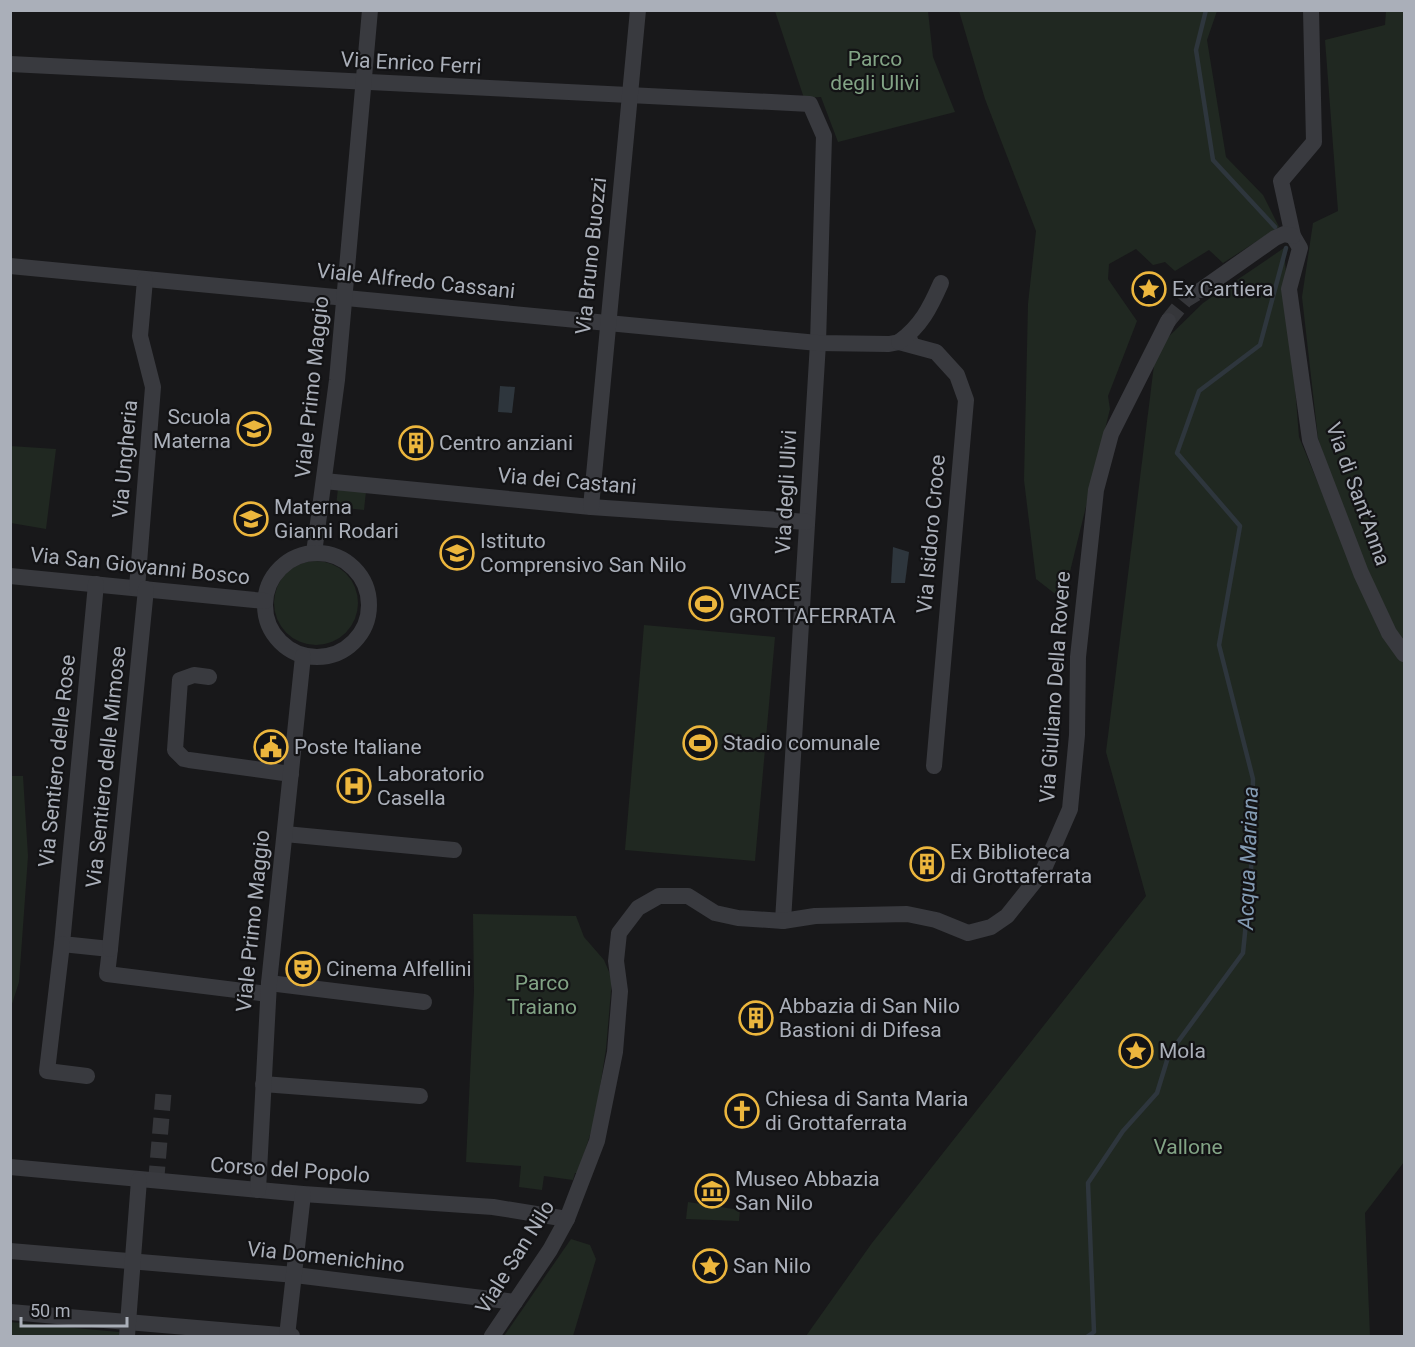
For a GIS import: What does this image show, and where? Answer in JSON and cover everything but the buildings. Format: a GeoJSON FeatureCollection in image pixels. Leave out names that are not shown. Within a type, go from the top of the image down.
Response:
{"type":"FeatureCollection","features":[{"type":"Feature","properties":{"kind":"street","name":"Viale Primo Maggio"},"geometry":{"type":"LineString","coordinates":[[314,554],[345,296],[370,10]]}},
{"type":"Feature","properties":{"kind":"street","name":"Via Bruno Buozzi"},"geometry":{"type":"LineString","coordinates":[[591,507],[638,10]]}},
{"type":"Feature","properties":{"kind":"street","name":"Via di Sant'Anna"},"geometry":{"type":"LineString","coordinates":[[1311,10],[1314,142],[1281,181],[1293,236],[1300,248],[1290,289],[1310,440],[1361,573],[1389,633],[1404,654]]}},
{"type":"Feature","properties":{"kind":"street","name":"Via Enrico Ferri"},"geometry":{"type":"LineString","coordinates":[[10,64],[810,104]]}},
{"type":"Feature","properties":{"kind":"street","name":"Via degli Ulivi"},"geometry":{"type":"LineString","coordinates":[[783,921],[818,343],[824,136],[810,104]]}},
{"type":"Feature","properties":{"kind":"street"},"geometry":{"type":"LineString","coordinates":[[1201,290],[1279,235],[1293,236]]}},
{"type":"Feature","properties":{"kind":"street","name":"Viale Alfredo Cassani"},"geometry":{"type":"LineString","coordinates":[[10,266],[145,280],[345,296],[818,343]]}},
{"type":"Feature","properties":{"kind":"street","name":"Via Ungheria"},"geometry":{"type":"LineString","coordinates":[[141,588],[153,387],[140,336],[145,280]]}},
{"type":"Feature","properties":{"kind":"street"},"geometry":{"type":"LineString","coordinates":[[905,341],[929,311],[941,283]]}},
{"type":"Feature","properties":{"kind":"street","name":"Via Giuliano Della Rovere"},"geometry":{"type":"LineString","coordinates":[[783,921],[815,916],[907,914],[936,920],[968,933],[991,927],[1007,916],[1043,871],[1070,810],[1077,735],[1078,657],[1096,490],[1110,434],[1168,321]]}},
{"type":"Feature","properties":{"kind":"street","name":"Via Isidoro Croce"},"geometry":{"type":"LineString","coordinates":[[818,343],[905,341],[936,352],[957,375],[966,400],[934,766]]}},
{"type":"Feature","properties":{"kind":"street","name":"Via dei Castani"},"geometry":{"type":"LineString","coordinates":[[324,481],[591,507],[807,522]]}},
{"type":"Feature","properties":{"kind":"street"},"geometry":{"type":"LineString","coordinates":[[314,554],[338,558],[357,573],[367,595],[368,612],[363,630],[346,649],[321,657],[303,656],[287,648],[274,635],[266,619],[265,601],[268,587],[281,568],[300,556],[314,554]]}},
{"type":"Feature","properties":{"kind":"street","name":"Via San Giovanni Bosco"},"geometry":{"type":"LineString","coordinates":[[10,576],[265,601]]}},
{"type":"Feature","properties":{"kind":"street","name":"Via Sentiero delle Rose"},"geometry":{"type":"LineString","coordinates":[[87,1076],[47,1071],[62,944],[96,584]]}},
{"type":"Feature","properties":{"kind":"street","name":"Via Sentiero delle Mimose"},"geometry":{"type":"LineString","coordinates":[[110,949],[141,588]]}},
{"type":"Feature","properties":{"kind":"street","name":"Viale Primo Maggio"},"geometry":{"type":"LineString","coordinates":[[258,1190],[268,989],[303,656]]}},
{"type":"Feature","properties":{"kind":"street"},"geometry":{"type":"LineString","coordinates":[[209,677],[194,675],[180,680],[175,750],[184,759],[291,774]]}},
{"type":"Feature","properties":{"kind":"street"},"geometry":{"type":"LineString","coordinates":[[285,834],[454,850]]}},
{"type":"Feature","properties":{"kind":"street","name":"Viale San Nilo"},"geometry":{"type":"LineString","coordinates":[[492,1336],[550,1250],[574,1206],[573,1200],[603,1118],[615,1052],[619,1011],[618,944],[620,933],[627,921],[638,908],[659,896],[688,896],[715,913],[738,918],[783,921]]}},
{"type":"Feature","properties":{"kind":"street"},"geometry":{"type":"LineString","coordinates":[[62,944],[110,949],[107,974],[424,1002]]}},
{"type":"Feature","properties":{"kind":"street"},"geometry":{"type":"LineString","coordinates":[[263,1084],[420,1096]]}},
{"type":"Feature","properties":{"kind":"street","name":"Corso del Popolo"},"geometry":{"type":"LineString","coordinates":[[10,1167],[303,1194],[493,1207],[567,1219]]}},
{"type":"Feature","properties":{"kind":"street"},"geometry":{"type":"LineString","coordinates":[[127,1330],[139,1180]]}},
{"type":"Feature","properties":{"kind":"street"},"geometry":{"type":"LineString","coordinates":[[10,1312],[127,1330],[289,1336],[303,1194]]}},
{"type":"Feature","properties":{"kind":"street","name":"Via Domenichino"},"geometry":{"type":"LineString","coordinates":[[10,1251],[295,1275],[515,1302]]}},
{"type":"Feature","properties":{"kind":"green space","name":"Parco degli Ulivi"},"geometry":{"type":"Polygon","coordinates":[[[775,11],[928,11],[933,57],[955,112],[838,142],[821,97],[804,98],[775,11]]]}},
{"type":"Feature","properties":{"kind":"green space"},"geometry":{"type":"Polygon","coordinates":[[[959,11],[1217,11],[1207,40],[1226,157],[1263,195],[1279,227],[1223,263],[1209,250],[1175,271],[1165,262],[1153,265],[1136,249],[1109,264],[1108,279],[1137,321],[1108,396],[1110,409],[1063,600],[1036,579],[1024,480],[1028,304],[1036,231],[985,99],[959,11]]]}},
{"type":"Feature","properties":{"kind":"green space"},"geometry":{"type":"Polygon","coordinates":[[[1386,11],[1404,11],[1404,642],[1394,630],[1346,523],[1318,438],[1302,297],[1313,223],[1338,211],[1325,40],[1385,25],[1386,11]]]}},
{"type":"Feature","properties":{"kind":"green space","name":"Vallone"},"geometry":{"type":"Polygon","coordinates":[[[1284,248],[1299,437],[1380,633],[1404,661],[1404,1162],[1365,1213],[1370,1336],[806,1336],[872,1243],[1146,896],[1106,752],[1156,349],[1203,303],[1284,248]]]}},
{"type":"Feature","properties":{"kind":"green space"},"geometry":{"type":"Polygon","coordinates":[[[10,446],[56,449],[46,529],[11,523],[10,446]]]}},
{"type":"Feature","properties":{"kind":"green space"},"geometry":{"type":"Polygon","coordinates":[[[338,488],[366,491],[364,510],[336,507],[338,488]]]}},
{"type":"Feature","properties":{"kind":"green space"},"geometry":{"type":"Polygon","coordinates":[[[316,561],[332,564],[346,573],[355,587],[358,603],[355,619],[346,633],[332,642],[316,645],[300,642],[286,633],[277,619],[274,603],[277,587],[286,573],[300,564],[316,561]]]}},
{"type":"Feature","properties":{"kind":"green space","name":"Stadio comunale"},"geometry":{"type":"Polygon","coordinates":[[[644,625],[775,637],[755,861],[625,850],[644,625]]]}},
{"type":"Feature","properties":{"kind":"green space"},"geometry":{"type":"Polygon","coordinates":[[[11,776],[23,776],[28,856],[19,982],[11,1007],[11,776]]]}},
{"type":"Feature","properties":{"kind":"green space","name":"Parco Traiano"},"geometry":{"type":"Polygon","coordinates":[[[473,914],[576,916],[584,937],[604,960],[612,979],[606,1049],[595,1119],[578,1173],[575,1173],[573,1180],[544,1176],[542,1190],[519,1187],[521,1166],[466,1162],[474,991],[473,914]]]}},
{"type":"Feature","properties":{"kind":"green space"},"geometry":{"type":"Polygon","coordinates":[[[688,1202],[740,1210],[739,1221],[686,1219],[688,1202]]]}},
{"type":"Feature","properties":{"kind":"green space"},"geometry":{"type":"Polygon","coordinates":[[[571,1239],[590,1245],[596,1259],[573,1336],[504,1336],[571,1239]]]}},
{"type":"Feature","properties":{"kind":"green space"},"geometry":{"type":"Polygon","coordinates":[[[10,1322],[119,1332],[119,1336],[11,1336],[10,1322]]]}},
{"type":"Feature","properties":{"kind":"shaded area"},"geometry":{"type":"Polygon","coordinates":[[[500,386],[515,387],[512,413],[498,412],[500,386]]]}},
{"type":"Feature","properties":{"kind":"shaded area"},"geometry":{"type":"Polygon","coordinates":[[[893,547],[909,552],[905,583],[891,583],[893,547]]]}},
{"type":"Feature","properties":{"kind":"waterway","name":"Acqua Mariana"},"geometry":{"type":"LineString","coordinates":[[1206,10],[1196,50],[1213,160],[1275,227]]}},
{"type":"Feature","properties":{"kind":"waterway","name":"Acqua Mariana"},"geometry":{"type":"LineString","coordinates":[[1088,1336],[1094,1332],[1088,1183],[1123,1131],[1157,1093],[1169,1054],[1243,953],[1251,872],[1253,779],[1219,645],[1240,526],[1177,453],[1199,391],[1260,345],[1286,248]]}},
{"type":"Feature","properties":{"kind":"tunnel"},"geometry":{"type":"LineString","coordinates":[[1168,321],[1185,300],[1201,290]]}},
{"type":"Feature","properties":{"kind":"tunnel"},"geometry":{"type":"LineString","coordinates":[[156,1182],[164,1087]]}},
{"type":"Feature","properties":{"kind":"place","name":"Ex Cartiera"},"geometry":{"type":"Point","coordinates":[1149,289]}},
{"type":"Feature","properties":{"kind":"place","name":"Scuola Materna"},"geometry":{"type":"Point","coordinates":[254,429]}},
{"type":"Feature","properties":{"kind":"place","name":"Centro anziani"},"geometry":{"type":"Point","coordinates":[416,443]}},
{"type":"Feature","properties":{"kind":"place","name":"Materna Gianni Rodari"},"geometry":{"type":"Point","coordinates":[251,519]}},
{"type":"Feature","properties":{"kind":"place","name":"Istituto Comprensivo San Nilo"},"geometry":{"type":"Point","coordinates":[457,553]}},
{"type":"Feature","properties":{"kind":"place","name":"VIVACE GROTTAFERRATA"},"geometry":{"type":"Point","coordinates":[706,604]}},
{"type":"Feature","properties":{"kind":"place","name":"Stadio comunale"},"geometry":{"type":"Point","coordinates":[700,743]}},
{"type":"Feature","properties":{"kind":"place","name":"Poste Italiane"},"geometry":{"type":"Point","coordinates":[271,747]}},
{"type":"Feature","properties":{"kind":"place","name":"Laboratorio Casella"},"geometry":{"type":"Point","coordinates":[354,786]}},
{"type":"Feature","properties":{"kind":"place","name":"Ex Biblioteca di Grottaferrata"},"geometry":{"type":"Point","coordinates":[927,864]}},
{"type":"Feature","properties":{"kind":"place","name":"Cinema Alfellini"},"geometry":{"type":"Point","coordinates":[303,969]}},
{"type":"Feature","properties":{"kind":"place","name":"Abbazia di San Nilo Bastioni di Difesa"},"geometry":{"type":"Point","coordinates":[756,1018]}},
{"type":"Feature","properties":{"kind":"place","name":"Mola"},"geometry":{"type":"Point","coordinates":[1136,1051]}},
{"type":"Feature","properties":{"kind":"place","name":"Chiesa di Santa Maria di Grottaferrata"},"geometry":{"type":"Point","coordinates":[742,1111]}},
{"type":"Feature","properties":{"kind":"place","name":"Museo Abbazia San Nilo"},"geometry":{"type":"Point","coordinates":[712,1191]}},
{"type":"Feature","properties":{"kind":"place","name":"San Nilo"},"geometry":{"type":"Point","coordinates":[710,1266]}}]}
